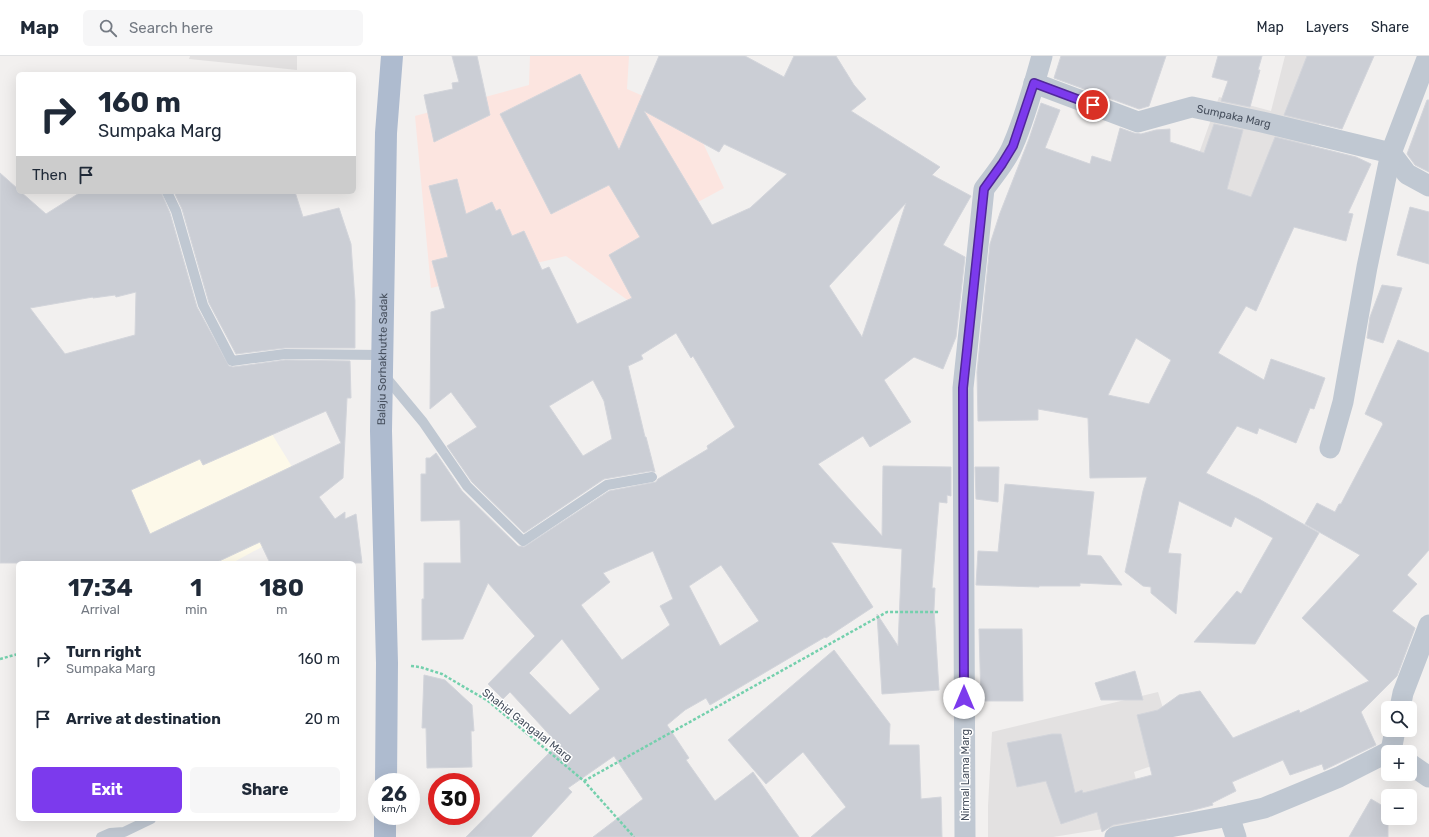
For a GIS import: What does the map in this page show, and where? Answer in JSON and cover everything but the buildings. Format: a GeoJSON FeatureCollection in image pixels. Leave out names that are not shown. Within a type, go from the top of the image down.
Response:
{"type":"FeatureCollection","features":[{"type":"Feature","properties":{"kind":"main road","name":"Balaju Sorhakhutte Sadak"},"geometry":{"type":"LineString","coordinates":[[386,773],[387,663],[381,431],[386,133],[392,56]]}},
{"type":"Feature","properties":{"kind":"main road"},"geometry":{"type":"LineString","coordinates":[[385,825],[385,837]]}},
{"type":"Feature","properties":{"kind":"street","name":"Nirmal Lama Marg"},"geometry":{"type":"LineString","coordinates":[[965,837],[963,388],[984,189],[1013,146],[1042,56]]}},
{"type":"Feature","properties":{"kind":"street"},"geometry":{"type":"LineString","coordinates":[[1330,448],[1343,402],[1367,267],[1391,153],[1428,56]]}},
{"type":"Feature","properties":{"kind":"street","name":"Sumpaka Marg"},"geometry":{"type":"LineString","coordinates":[[1034,83],[1138,122],[1192,107],[1391,153]]}},
{"type":"Feature","properties":{"kind":"street"},"geometry":{"type":"LineString","coordinates":[[1391,153],[1407,174],[1429,186]]}},
{"type":"Feature","properties":{"kind":"street"},"geometry":{"type":"LineString","coordinates":[[1401,701],[1403,693],[1429,625]]}},
{"type":"Feature","properties":{"kind":"street"},"geometry":{"type":"LineString","coordinates":[[1115,837],[1264,808],[1339,777],[1381,756]]}},
{"type":"Feature","properties":{"kind":"street"},"geometry":{"type":"LineString","coordinates":[[1417,769],[1429,777]]}},
{"type":"Feature","properties":{"kind":"street"},"geometry":{"type":"LineString","coordinates":[[1229,816],[1236,837]]}},
{"type":"Feature","properties":{"kind":"lane"},"geometry":{"type":"LineString","coordinates":[[168,194],[176,211],[203,305],[232,361],[285,354],[382,364],[424,422],[467,486],[523,541],[608,485],[652,477]]}},
{"type":"Feature","properties":{"kind":"lane"},"geometry":{"type":"LineString","coordinates":[[101,837],[124,832],[148,821]]}},
{"type":"Feature","properties":{"kind":"path"},"geometry":{"type":"LineString","coordinates":[[584,781],[887,612],[941,612],[964,590]]}},
{"type":"Feature","properties":{"kind":"path"},"geometry":{"type":"LineString","coordinates":[[0,659],[16,655]]}},
{"type":"Feature","properties":{"kind":"path","name":"Shahid Gangalal Marg"},"geometry":{"type":"LineString","coordinates":[[387,663],[420,667],[442,674],[488,701],[584,781],[634,837]]}},
{"type":"Feature","properties":{"kind":"shaded area"},"geometry":{"type":"Polygon","coordinates":[[[190,56],[297,56],[297,70],[189,59],[190,56]]]}},
{"type":"Feature","properties":{"kind":"shaded area"},"geometry":{"type":"Polygon","coordinates":[[[530,56],[629,56],[627,89],[657,102],[697,130],[724,188],[654,226],[647,314],[566,256],[431,288],[415,116],[529,85],[530,56]]]}},
{"type":"Feature","properties":{"kind":"shaded area"},"geometry":{"type":"Polygon","coordinates":[[[1285,56],[1346,56],[1268,254],[1176,218],[1219,97],[1271,111],[1285,56]]]}},
{"type":"Feature","properties":{"kind":"shaded area"},"geometry":{"type":"Polygon","coordinates":[[[171,397],[267,426],[305,488],[297,528],[236,561],[93,561],[171,397]]]}},
{"type":"Feature","properties":{"kind":"shaded area"},"geometry":{"type":"Polygon","coordinates":[[[1158,692],[1178,757],[1134,772],[1147,822],[1053,837],[988,837],[992,732],[1158,692]]]}},
{"type":"Feature","properties":{"kind":"route"},"geometry":{"type":"LineString","coordinates":[[964,698],[963,388],[984,189],[1013,146],[1034,83],[1093,105]]}}]}
